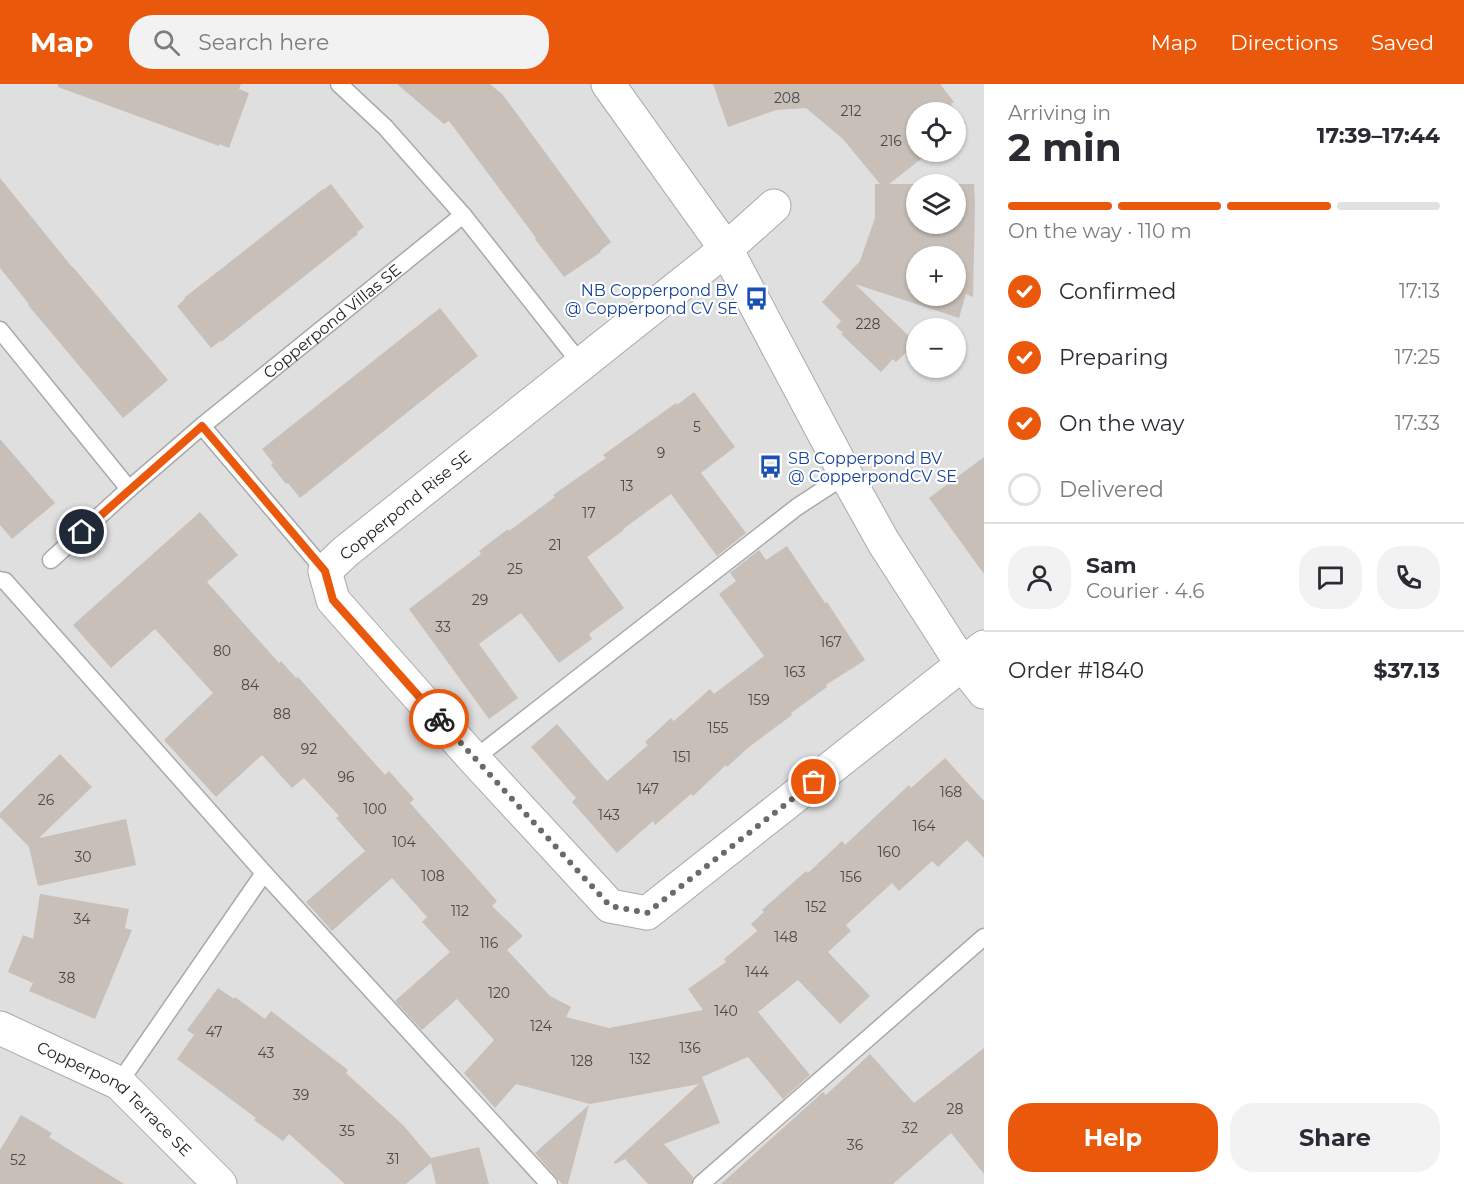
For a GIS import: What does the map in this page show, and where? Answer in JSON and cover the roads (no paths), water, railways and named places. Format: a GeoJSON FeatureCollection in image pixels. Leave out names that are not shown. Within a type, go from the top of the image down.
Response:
{"type":"FeatureCollection","features":[{"type":"Feature","properties":{"kind":"street"},"geometry":{"type":"LineString","coordinates":[[608,84],[726,249],[884,543],[973,656],[984,692]]}},
{"type":"Feature","properties":{"kind":"street","name":"Copperpond Rise SE"},"geometry":{"type":"LineString","coordinates":[[774,206],[726,249],[345,552],[325,571],[333,600],[474,759],[610,906],[647,913],[973,656]]}},
{"type":"Feature","properties":{"kind":"street","name":"Copperpond Terrace SE"},"geometry":{"type":"LineString","coordinates":[[0,1028],[119,1083],[220,1184]]}},
{"type":"Feature","properties":{"kind":"lane"},"geometry":{"type":"LineString","coordinates":[[339,84],[385,127],[463,215],[581,364]]}},
{"type":"Feature","properties":{"kind":"lane","name":"Copperpond Villas SE"},"geometry":{"type":"LineString","coordinates":[[51,560],[202,426],[463,215]]}},
{"type":"Feature","properties":{"kind":"lane"},"geometry":{"type":"LineString","coordinates":[[0,330],[129,489]]}},
{"type":"Feature","properties":{"kind":"lane"},"geometry":{"type":"LineString","coordinates":[[202,426],[325,571]]}},
{"type":"Feature","properties":{"kind":"lane"},"geometry":{"type":"LineString","coordinates":[[474,759],[797,507],[846,475]]}},
{"type":"Feature","properties":{"kind":"lane"},"geometry":{"type":"LineString","coordinates":[[0,580],[5,580],[264,873],[549,1184]]}},
{"type":"Feature","properties":{"kind":"lane"},"geometry":{"type":"LineString","coordinates":[[119,1083],[264,873]]}},
{"type":"Feature","properties":{"kind":"lane"},"geometry":{"type":"LineString","coordinates":[[702,1184],[984,937]]}},
{"type":"Feature","properties":{"kind":"place","name":"NB Copperpond BV @ Copperpond CV SE"},"geometry":{"type":"Point","coordinates":[756,299]}},
{"type":"Feature","properties":{"kind":"place","name":"SB Copperpond BV @ CopperpondCV SE"},"geometry":{"type":"Point","coordinates":[770,467]}}]}
